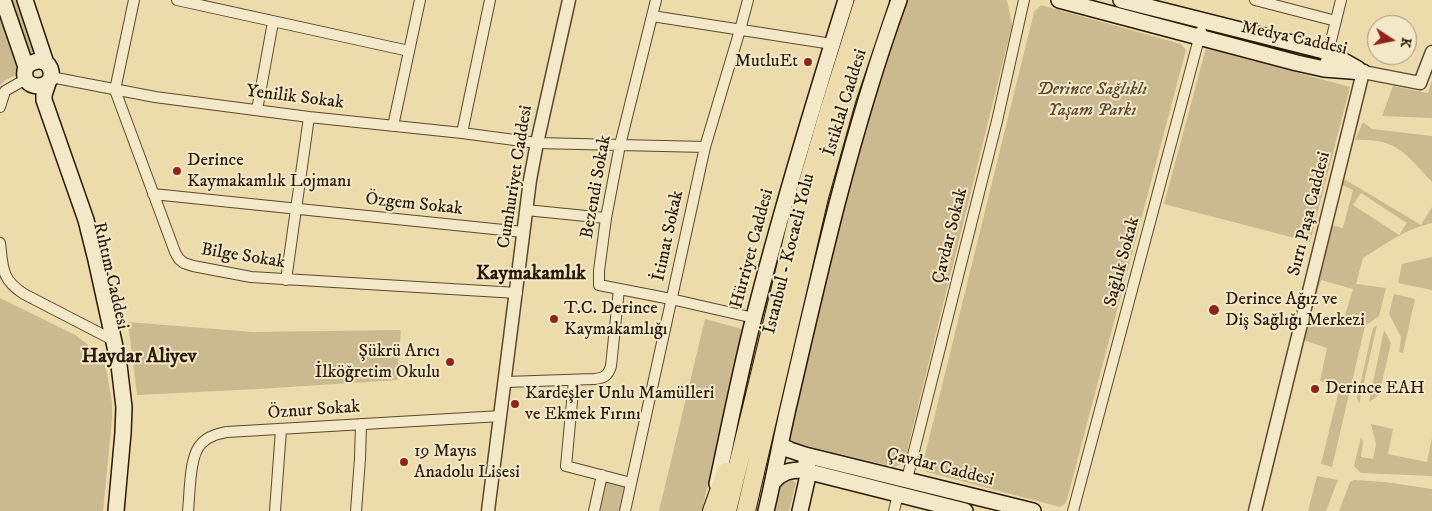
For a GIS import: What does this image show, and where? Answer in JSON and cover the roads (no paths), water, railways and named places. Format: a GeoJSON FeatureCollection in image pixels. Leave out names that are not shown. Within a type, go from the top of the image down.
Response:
{"type":"FeatureCollection","features":[{"type":"Feature","properties":{"kind":"highway","name":"İstanbul - Kocaeli Yolu"},"geometry":{"type":"LineString","coordinates":[[727,511],[798,217],[864,0]]}},
{"type":"Feature","properties":{"kind":"highway"},"geometry":{"type":"LineString","coordinates":[[746,511],[824,178],[846,101],[880,0]]}},
{"type":"Feature","properties":{"kind":"highway"},"geometry":{"type":"LineString","coordinates":[[758,511],[780,366]]}},
{"type":"Feature","properties":{"kind":"highway"},"geometry":{"type":"LineString","coordinates":[[711,511],[754,397]]}},
{"type":"Feature","properties":{"kind":"main road","name":"Rıhtım Caddesi"},"geometry":{"type":"LineString","coordinates":[[3,0],[38,76],[45,105],[86,220],[96,260],[118,401],[118,426],[109,511]]}},
{"type":"Feature","properties":{"kind":"main road","name":"Rıhtım Caddesi"},"geometry":{"type":"LineString","coordinates":[[25,0],[38,76],[40,100],[78,222],[122,384],[124,407],[123,433],[116,511]]}},
{"type":"Feature","properties":{"kind":"main road","name":"Hürriyet Caddesi"},"geometry":{"type":"LineString","coordinates":[[711,511],[754,318],[796,162],[846,0]]}},
{"type":"Feature","properties":{"kind":"main road","name":"İstiklal Caddesi"},"geometry":{"type":"LineString","coordinates":[[766,511],[819,276],[845,171],[899,0]]}},
{"type":"Feature","properties":{"kind":"main road","name":"Medya Caddesi"},"geometry":{"type":"LineString","coordinates":[[1059,0],[1324,69],[1363,72]]}},
{"type":"Feature","properties":{"kind":"main road","name":"Medya Caddesi"},"geometry":{"type":"LineString","coordinates":[[1121,0],[1328,52],[1363,72]]}},
{"type":"Feature","properties":{"kind":"main road","name":"Çavdar Caddesi"},"geometry":{"type":"LineString","coordinates":[[780,445],[798,453],[1033,511]]}},
{"type":"Feature","properties":{"kind":"main road","name":"Çavdar Caddesi"},"geometry":{"type":"LineString","coordinates":[[780,445],[785,459],[792,465],[806,471],[965,511]]}},
{"type":"Feature","properties":{"kind":"main road"},"geometry":{"type":"LineString","coordinates":[[798,453],[808,464],[800,511]]}},
{"type":"Feature","properties":{"kind":"main road","name":"Çavdar Caddesi"},"geometry":{"type":"LineString","coordinates":[[774,481],[779,476],[792,470],[806,471],[816,466],[838,463]]}},
{"type":"Feature","properties":{"kind":"street"},"geometry":{"type":"LineString","coordinates":[[115,90],[134,0]]}},
{"type":"Feature","properties":{"kind":"street"},"geometry":{"type":"LineString","coordinates":[[177,0],[409,51]]}},
{"type":"Feature","properties":{"kind":"street"},"geometry":{"type":"LineString","coordinates":[[393,126],[420,0]]}},
{"type":"Feature","properties":{"kind":"street"},"geometry":{"type":"LineString","coordinates":[[462,133],[490,0]]}},
{"type":"Feature","properties":{"kind":"street","name":"Cumhuriyet Caddesi"},"geometry":{"type":"LineString","coordinates":[[488,511],[506,382],[526,210],[537,143],[569,0]]}},
{"type":"Feature","properties":{"kind":"street","name":"Bezendi Sokak"},"geometry":{"type":"LineString","coordinates":[[656,0],[620,145],[606,218],[599,286],[754,318]]}},
{"type":"Feature","properties":{"kind":"street","name":"İtimat Sokak"},"geometry":{"type":"LineString","coordinates":[[625,511],[705,147],[748,0]]}},
{"type":"Feature","properties":{"kind":"street","name":"Çavdar Sokak"},"geometry":{"type":"LineString","coordinates":[[907,479],[994,130],[1024,0]]}},
{"type":"Feature","properties":{"kind":"street"},"geometry":{"type":"LineString","coordinates":[[1255,0],[1336,21]]}},
{"type":"Feature","properties":{"kind":"street"},"geometry":{"type":"LineString","coordinates":[[1324,69],[1341,0]]}},
{"type":"Feature","properties":{"kind":"street"},"geometry":{"type":"LineString","coordinates":[[652,16],[832,44]]}},
{"type":"Feature","properties":{"kind":"street","name":"Sağlık Sokak"},"geometry":{"type":"LineString","coordinates":[[1073,511],[1204,21]]}},
{"type":"Feature","properties":{"kind":"street"},"geometry":{"type":"LineString","coordinates":[[257,110],[273,22]]}},
{"type":"Feature","properties":{"kind":"street"},"geometry":{"type":"LineString","coordinates":[[1363,72],[1420,83],[1432,52]]}},
{"type":"Feature","properties":{"kind":"street","name":"Sırrı Paşa Caddesi"},"geometry":{"type":"LineString","coordinates":[[1255,511],[1363,72]]}},
{"type":"Feature","properties":{"kind":"street","name":"Yenilik Sokak"},"geometry":{"type":"LineString","coordinates":[[38,76],[115,90],[309,117],[537,143],[705,147]]}},
{"type":"Feature","properties":{"kind":"street"},"geometry":{"type":"LineString","coordinates":[[0,107],[5,91],[38,76]]}},
{"type":"Feature","properties":{"kind":"street","name":"Bilge Sokak"},"geometry":{"type":"LineString","coordinates":[[115,90],[175,252],[184,263],[223,273],[252,277],[517,293]]}},
{"type":"Feature","properties":{"kind":"street"},"geometry":{"type":"LineString","coordinates":[[286,280],[309,117]]}},
{"type":"Feature","properties":{"kind":"street","name":"Özgem Sokak"},"geometry":{"type":"LineString","coordinates":[[153,194],[523,232]]}},
{"type":"Feature","properties":{"kind":"street"},"geometry":{"type":"LineString","coordinates":[[526,210],[606,218]]}},
{"type":"Feature","properties":{"kind":"street"},"geometry":{"type":"LineString","coordinates":[[0,243],[4,271],[12,286],[109,338]]}},
{"type":"Feature","properties":{"kind":"street"},"geometry":{"type":"LineString","coordinates":[[506,382],[574,380],[601,378],[607,375],[611,366],[619,289]]}},
{"type":"Feature","properties":{"kind":"street"},"geometry":{"type":"LineString","coordinates":[[574,380],[566,466],[631,483]]}},
{"type":"Feature","properties":{"kind":"street","name":"Öznur Sokak"},"geometry":{"type":"LineString","coordinates":[[188,511],[193,461],[196,450],[208,438],[227,432],[501,416]]}},
{"type":"Feature","properties":{"kind":"street"},"geometry":{"type":"LineString","coordinates":[[356,511],[361,424]]}},
{"type":"Feature","properties":{"kind":"street"},"geometry":{"type":"LineString","coordinates":[[275,511],[281,430]]}},
{"type":"Feature","properties":{"kind":"street"},"geometry":{"type":"LineString","coordinates":[[594,511],[602,475]]}},
{"type":"Feature","properties":{"kind":"street"},"geometry":{"type":"LineString","coordinates":[[894,511],[898,494]]}},
{"type":"Feature","properties":{"kind":"place","name":"MutluEt"},"geometry":{"type":"Point","coordinates":[808,62]}},
{"type":"Feature","properties":{"kind":"place","name":"Derince Kaymakamlık Lojmanı"},"geometry":{"type":"Point","coordinates":[177,171]}},
{"type":"Feature","properties":{"kind":"place","name":"Derince Ağız ve Diş Sağlığı Merkezi"},"geometry":{"type":"Point","coordinates":[1214,310]}},
{"type":"Feature","properties":{"kind":"place","name":"T.C. Derince Kaymakamlığı"},"geometry":{"type":"Point","coordinates":[554,319]}},
{"type":"Feature","properties":{"kind":"place","name":"Şükrü Arıcı İlköğretim Okulu"},"geometry":{"type":"Point","coordinates":[450,362]}},
{"type":"Feature","properties":{"kind":"place","name":"Derince EAH"},"geometry":{"type":"Point","coordinates":[1315,389]}},
{"type":"Feature","properties":{"kind":"place","name":"Kardeşler Unlu Mamülleri ve Ekmek Fırını"},"geometry":{"type":"Point","coordinates":[515,404]}},
{"type":"Feature","properties":{"kind":"place","name":"19 Mayıs Anadolu Lisesi"},"geometry":{"type":"Point","coordinates":[404,462]}},
{"type":"Feature","properties":{"kind":"district","name":"Kaymakamlık"},"geometry":{"type":"Point","coordinates":[531,275]}},
{"type":"Feature","properties":{"kind":"district","name":"Haydar Aliyev"},"geometry":{"type":"Point","coordinates":[139,358]}},
{"type":"Feature","properties":{"kind":"park label","name":"Derince Sağlıklı Yaşam Parkı"},"geometry":{"type":"Point","coordinates":[1092,100]}}]}
